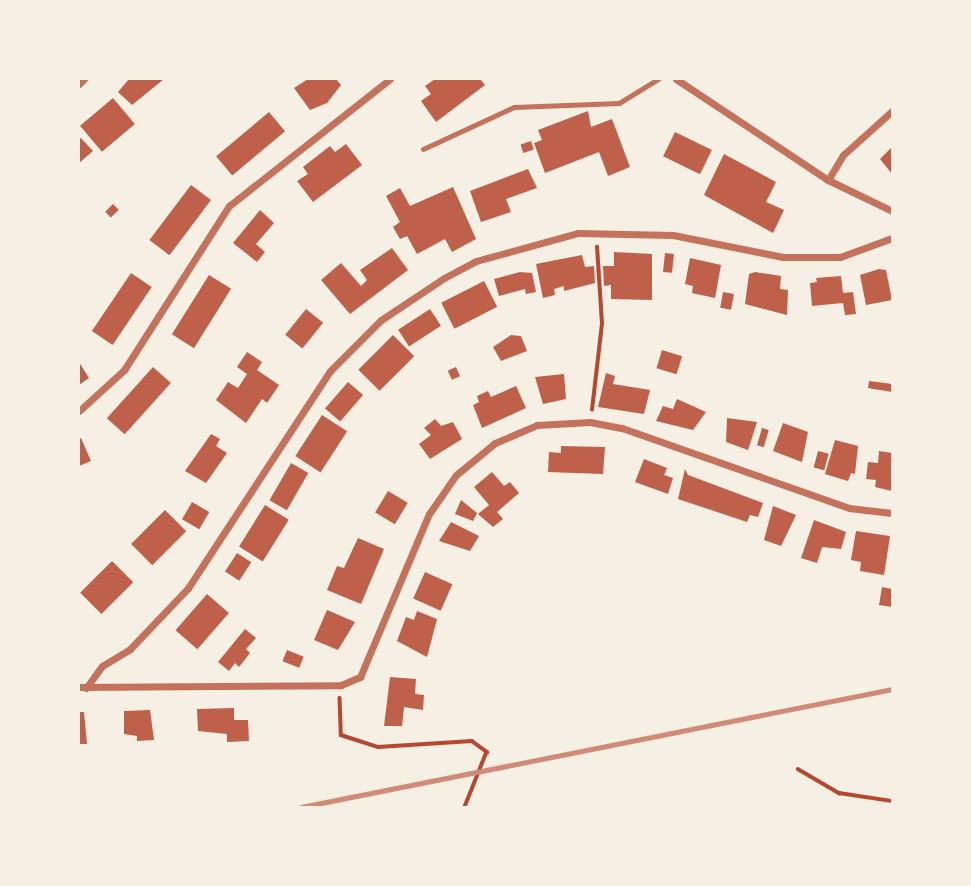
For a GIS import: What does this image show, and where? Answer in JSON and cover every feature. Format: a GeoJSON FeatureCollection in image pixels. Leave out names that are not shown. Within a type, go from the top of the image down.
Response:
{"type":"FeatureCollection","features":[{"type":"Feature","properties":{"kind":"street"},"geometry":{"type":"LineString","coordinates":[[79,84],[84,79]]}},
{"type":"Feature","properties":{"kind":"street"},"geometry":{"type":"LineString","coordinates":[[79,411],[124,370],[229,206],[390,79]]}},
{"type":"Feature","properties":{"kind":"street"},"geometry":{"type":"LineString","coordinates":[[676,79],[828,180],[892,211]]}},
{"type":"Feature","properties":{"kind":"street"},"geometry":{"type":"LineString","coordinates":[[828,180],[843,155],[892,111]]}},
{"type":"Feature","properties":{"kind":"street"},"geometry":{"type":"LineString","coordinates":[[83,687],[102,666],[130,649],[188,589],[330,370],[381,320],[476,261],[596,231],[673,234],[783,257],[840,257],[892,239]]}},
{"type":"Feature","properties":{"kind":"street"},"geometry":{"type":"LineString","coordinates":[[83,687],[341,685],[360,677],[429,514],[456,475],[495,443],[537,425],[590,422],[622,428],[849,508],[892,513]]}},
{"type":"Feature","properties":{"kind":"lane"},"geometry":{"type":"LineString","coordinates":[[423,149],[513,107],[619,103],[658,79]]}},
{"type":"Feature","properties":{"kind":"path"},"geometry":{"type":"LineString","coordinates":[[593,404],[602,324],[596,231]]}},
{"type":"Feature","properties":{"kind":"path"},"geometry":{"type":"LineString","coordinates":[[341,685],[341,735],[378,747],[472,741],[487,752],[465,807]]}},
{"type":"Feature","properties":{"kind":"path"},"geometry":{"type":"LineString","coordinates":[[798,769],[839,793],[892,801]]}},
{"type":"Feature","properties":{"kind":"building"},"geometry":{"type":"Polygon","coordinates":[[[129,79],[164,79],[132,105],[118,92],[129,79]]]}},
{"type":"Feature","properties":{"kind":"building"},"geometry":{"type":"Polygon","coordinates":[[[308,79],[336,79],[341,85],[327,103],[310,110],[294,88],[308,79]]]}},
{"type":"Feature","properties":{"kind":"building"},"geometry":{"type":"Polygon","coordinates":[[[435,79],[480,79],[485,85],[436,122],[421,101],[431,94],[425,86],[435,79]]]}},
{"type":"Feature","properties":{"kind":"building"},"geometry":{"type":"Polygon","coordinates":[[[113,98],[135,124],[102,152],[80,126],[113,98]]]}},
{"type":"Feature","properties":{"kind":"building"},"geometry":{"type":"Polygon","coordinates":[[[588,111],[591,127],[612,119],[630,167],[608,176],[599,152],[545,173],[534,143],[542,140],[538,130],[588,111]]]}},
{"type":"Feature","properties":{"kind":"building"},"geometry":{"type":"Polygon","coordinates":[[[269,112],[285,131],[232,176],[216,156],[269,112]]]}},
{"type":"Feature","properties":{"kind":"building"},"geometry":{"type":"Polygon","coordinates":[[[675,132],[712,150],[700,174],[663,156],[675,132]]]}},
{"type":"Feature","properties":{"kind":"building"},"geometry":{"type":"Polygon","coordinates":[[[79,139],[93,151],[79,163],[79,139]]]}},
{"type":"Feature","properties":{"kind":"building"},"geometry":{"type":"Polygon","coordinates":[[[531,141],[534,150],[523,153],[521,144],[531,141]]]}},
{"type":"Feature","properties":{"kind":"building"},"geometry":{"type":"Polygon","coordinates":[[[346,144],[362,165],[313,202],[297,181],[308,174],[303,167],[330,146],[335,152],[346,144]]]}},
{"type":"Feature","properties":{"kind":"building"},"geometry":{"type":"Polygon","coordinates":[[[892,147],[892,174],[880,159],[892,147]]]}},
{"type":"Feature","properties":{"kind":"building"},"geometry":{"type":"Polygon","coordinates":[[[724,154],[776,182],[766,202],[784,210],[773,233],[704,195],[724,154]]]}},
{"type":"Feature","properties":{"kind":"building"},"geometry":{"type":"Polygon","coordinates":[[[528,169],[537,188],[506,199],[511,212],[481,222],[470,191],[528,169]]]}},
{"type":"Feature","properties":{"kind":"building"},"geometry":{"type":"Polygon","coordinates":[[[191,185],[211,200],[169,255],[149,240],[191,185]]]}},
{"type":"Feature","properties":{"kind":"building"},"geometry":{"type":"Polygon","coordinates":[[[453,187],[476,239],[452,252],[445,239],[417,254],[407,236],[400,239],[393,227],[400,222],[386,196],[400,188],[410,206],[453,187]]]}},
{"type":"Feature","properties":{"kind":"building"},"geometry":{"type":"Polygon","coordinates":[[[113,204],[119,210],[111,217],[105,212],[113,204]]]}},
{"type":"Feature","properties":{"kind":"building"},"geometry":{"type":"Polygon","coordinates":[[[260,210],[274,223],[256,244],[265,252],[257,262],[233,243],[260,210]]]}},
{"type":"Feature","properties":{"kind":"building"},"geometry":{"type":"Polygon","coordinates":[[[392,248],[408,270],[350,314],[321,280],[341,263],[361,286],[367,280],[360,270],[392,248]]]}},
{"type":"Feature","properties":{"kind":"building"},"geometry":{"type":"Polygon","coordinates":[[[614,252],[652,254],[652,300],[611,299],[611,285],[604,286],[603,266],[614,266],[614,252]]]}},
{"type":"Feature","properties":{"kind":"building"},"geometry":{"type":"Polygon","coordinates":[[[665,253],[674,254],[672,273],[663,272],[665,253]]]}},
{"type":"Feature","properties":{"kind":"building"},"geometry":{"type":"Polygon","coordinates":[[[582,255],[585,267],[594,266],[595,283],[564,291],[564,286],[554,289],[555,295],[543,298],[536,264],[582,255]]]}},
{"type":"Feature","properties":{"kind":"building"},"geometry":{"type":"Polygon","coordinates":[[[690,258],[721,265],[715,298],[692,293],[693,286],[685,284],[690,258]]]}},
{"type":"Feature","properties":{"kind":"building"},"geometry":{"type":"Polygon","coordinates":[[[879,269],[886,270],[892,300],[866,305],[860,275],[879,269]]]}},
{"type":"Feature","properties":{"kind":"building"},"geometry":{"type":"Polygon","coordinates":[[[520,272],[532,273],[536,292],[526,294],[525,289],[499,296],[494,279],[520,272]]]}},
{"type":"Feature","properties":{"kind":"building"},"geometry":{"type":"Polygon","coordinates":[[[755,272],[781,276],[780,289],[788,290],[787,315],[745,304],[749,274],[755,272]]]}},
{"type":"Feature","properties":{"kind":"building"},"geometry":{"type":"Polygon","coordinates":[[[131,273],[152,287],[113,345],[92,331],[131,273]]]}},
{"type":"Feature","properties":{"kind":"building"},"geometry":{"type":"Polygon","coordinates":[[[209,275],[231,289],[194,348],[172,334],[209,275]]]}},
{"type":"Feature","properties":{"kind":"building"},"geometry":{"type":"Polygon","coordinates":[[[841,276],[843,293],[853,292],[856,314],[845,315],[843,303],[812,306],[810,283],[817,282],[816,278],[841,276]]]}},
{"type":"Feature","properties":{"kind":"building"},"geometry":{"type":"Polygon","coordinates":[[[484,281],[497,307],[454,329],[441,303],[484,281]]]}},
{"type":"Feature","properties":{"kind":"building"},"geometry":{"type":"Polygon","coordinates":[[[723,292],[734,294],[731,310],[720,308],[723,292]]]}},
{"type":"Feature","properties":{"kind":"building"},"geometry":{"type":"Polygon","coordinates":[[[306,309],[323,323],[302,348],[285,335],[306,309]]]}},
{"type":"Feature","properties":{"kind":"building"},"geometry":{"type":"Polygon","coordinates":[[[430,309],[441,326],[409,346],[398,330],[430,309]]]}},
{"type":"Feature","properties":{"kind":"building"},"geometry":{"type":"Polygon","coordinates":[[[393,335],[414,356],[380,391],[358,370],[393,335]]]}},
{"type":"Feature","properties":{"kind":"building"},"geometry":{"type":"Polygon","coordinates":[[[511,335],[521,336],[527,351],[501,361],[493,347],[511,335]]]}},
{"type":"Feature","properties":{"kind":"building"},"geometry":{"type":"Polygon","coordinates":[[[662,350],[682,356],[677,374],[656,368],[662,350]]]}},
{"type":"Feature","properties":{"kind":"building"},"geometry":{"type":"Polygon","coordinates":[[[247,352],[262,362],[257,370],[279,385],[267,403],[262,399],[246,423],[216,400],[228,382],[238,388],[247,374],[237,367],[247,352]]]}},
{"type":"Feature","properties":{"kind":"building"},"geometry":{"type":"Polygon","coordinates":[[[79,362],[89,378],[79,385],[79,362]]]}},
{"type":"Feature","properties":{"kind":"building"},"geometry":{"type":"Polygon","coordinates":[[[153,367],[171,383],[125,434],[107,418],[153,367]]]}},
{"type":"Feature","properties":{"kind":"building"},"geometry":{"type":"Polygon","coordinates":[[[456,367],[460,376],[452,380],[448,371],[456,367]]]}},
{"type":"Feature","properties":{"kind":"building"},"geometry":{"type":"Polygon","coordinates":[[[606,373],[615,376],[613,384],[650,390],[644,414],[598,407],[606,373]]]}},
{"type":"Feature","properties":{"kind":"building"},"geometry":{"type":"Polygon","coordinates":[[[564,374],[566,399],[543,404],[535,377],[564,374]]]}},
{"type":"Feature","properties":{"kind":"building"},"geometry":{"type":"Polygon","coordinates":[[[869,381],[892,384],[892,392],[868,388],[869,381]]]}},
{"type":"Feature","properties":{"kind":"building"},"geometry":{"type":"Polygon","coordinates":[[[348,382],[363,395],[340,422],[325,408],[348,382]]]}},
{"type":"Feature","properties":{"kind":"building"},"geometry":{"type":"Polygon","coordinates":[[[516,386],[526,408],[482,428],[473,405],[479,402],[477,396],[488,391],[491,397],[516,386]]]}},
{"type":"Feature","properties":{"kind":"building"},"geometry":{"type":"Polygon","coordinates":[[[677,399],[706,412],[693,430],[656,421],[663,406],[673,409],[677,399]]]}},
{"type":"Feature","properties":{"kind":"building"},"geometry":{"type":"Polygon","coordinates":[[[322,415],[347,431],[320,472],[295,456],[322,415]]]}},
{"type":"Feature","properties":{"kind":"building"},"geometry":{"type":"Polygon","coordinates":[[[727,418],[757,422],[748,450],[726,442],[727,418]]]}},
{"type":"Feature","properties":{"kind":"building"},"geometry":{"type":"Polygon","coordinates":[[[435,419],[441,426],[453,422],[462,439],[430,459],[419,444],[431,435],[424,428],[435,419]]]}},
{"type":"Feature","properties":{"kind":"building"},"geometry":{"type":"Polygon","coordinates":[[[783,423],[808,432],[802,462],[773,451],[783,423]]]}},
{"type":"Feature","properties":{"kind":"building"},"geometry":{"type":"Polygon","coordinates":[[[762,428],[769,430],[764,447],[757,445],[762,428]]]}},
{"type":"Feature","properties":{"kind":"building"},"geometry":{"type":"Polygon","coordinates":[[[211,434],[220,439],[216,446],[227,453],[206,483],[185,471],[211,434]]]}},
{"type":"Feature","properties":{"kind":"building"},"geometry":{"type":"Polygon","coordinates":[[[81,438],[91,461],[79,466],[79,439],[81,438]]]}},
{"type":"Feature","properties":{"kind":"building"},"geometry":{"type":"Polygon","coordinates":[[[835,440],[858,446],[855,474],[851,473],[848,481],[825,474],[835,440]]]}},
{"type":"Feature","properties":{"kind":"building"},"geometry":{"type":"Polygon","coordinates":[[[561,446],[605,447],[603,474],[548,472],[549,452],[561,453],[561,446]]]}},
{"type":"Feature","properties":{"kind":"building"},"geometry":{"type":"Polygon","coordinates":[[[818,451],[829,454],[824,470],[814,467],[818,451]]]}},
{"type":"Feature","properties":{"kind":"building"},"geometry":{"type":"Polygon","coordinates":[[[879,451],[892,453],[892,491],[875,487],[876,480],[866,479],[868,462],[878,463],[879,451]]]}},
{"type":"Feature","properties":{"kind":"building"},"geometry":{"type":"Polygon","coordinates":[[[644,459],[667,468],[664,475],[673,478],[668,494],[635,482],[644,459]]]}},
{"type":"Feature","properties":{"kind":"building"},"geometry":{"type":"Polygon","coordinates":[[[291,463],[308,473],[287,510],[270,500],[291,463]]]}},
{"type":"Feature","properties":{"kind":"building"},"geometry":{"type":"Polygon","coordinates":[[[685,469],[688,475],[763,503],[758,517],[750,515],[747,522],[678,499],[685,469]]]}},
{"type":"Feature","properties":{"kind":"building"},"geometry":{"type":"Polygon","coordinates":[[[492,472],[504,486],[510,482],[519,493],[497,512],[503,519],[493,527],[478,514],[489,505],[474,487],[492,472]]]}},
{"type":"Feature","properties":{"kind":"building"},"geometry":{"type":"Polygon","coordinates":[[[388,491],[408,503],[395,524],[375,512],[388,491]]]}},
{"type":"Feature","properties":{"kind":"building"},"geometry":{"type":"Polygon","coordinates":[[[461,500],[477,513],[473,521],[455,514],[461,500]]]}},
{"type":"Feature","properties":{"kind":"building"},"geometry":{"type":"Polygon","coordinates":[[[192,502],[209,512],[199,529],[182,519],[192,502]]]}},
{"type":"Feature","properties":{"kind":"building"},"geometry":{"type":"Polygon","coordinates":[[[265,505],[289,520],[263,561],[239,547],[265,505]]]}},
{"type":"Feature","properties":{"kind":"building"},"geometry":{"type":"Polygon","coordinates":[[[773,506],[796,515],[781,546],[764,540],[773,506]]]}},
{"type":"Feature","properties":{"kind":"building"},"geometry":{"type":"Polygon","coordinates":[[[165,510],[186,531],[152,565],[131,544],[165,510]]]}},
{"type":"Feature","properties":{"kind":"building"},"geometry":{"type":"Polygon","coordinates":[[[814,520],[846,532],[841,549],[822,547],[817,563],[801,558],[814,520]]]}},
{"type":"Feature","properties":{"kind":"building"},"geometry":{"type":"Polygon","coordinates":[[[451,522],[479,536],[470,551],[439,541],[451,522]]]}},
{"type":"Feature","properties":{"kind":"building"},"geometry":{"type":"Polygon","coordinates":[[[856,531],[890,536],[884,575],[860,571],[861,562],[851,560],[856,531]]]}},
{"type":"Feature","properties":{"kind":"building"},"geometry":{"type":"Polygon","coordinates":[[[358,538],[384,549],[361,604],[327,590],[337,566],[344,568],[358,538]]]}},
{"type":"Feature","properties":{"kind":"building"},"geometry":{"type":"Polygon","coordinates":[[[237,553],[251,562],[239,581],[225,571],[237,553]]]}},
{"type":"Feature","properties":{"kind":"building"},"geometry":{"type":"Polygon","coordinates":[[[112,561],[133,582],[101,614],[80,593],[112,561]]]}},
{"type":"Feature","properties":{"kind":"building"},"geometry":{"type":"Polygon","coordinates":[[[425,572],[452,584],[441,611],[413,598],[425,572]]]}},
{"type":"Feature","properties":{"kind":"building"},"geometry":{"type":"Polygon","coordinates":[[[882,587],[892,589],[892,607],[879,605],[882,587]]]}},
{"type":"Feature","properties":{"kind":"building"},"geometry":{"type":"Polygon","coordinates":[[[207,594],[229,613],[197,649],[176,630],[207,594]]]}},
{"type":"Feature","properties":{"kind":"building"},"geometry":{"type":"Polygon","coordinates":[[[327,610],[355,622],[338,650],[314,640],[327,610]]]}},
{"type":"Feature","properties":{"kind":"building"},"geometry":{"type":"Polygon","coordinates":[[[417,611],[437,619],[427,657],[397,641],[406,617],[414,620],[417,611]]]}},
{"type":"Feature","properties":{"kind":"building"},"geometry":{"type":"Polygon","coordinates":[[[245,629],[256,638],[246,649],[250,653],[239,667],[235,663],[229,671],[218,662],[245,629]]]}},
{"type":"Feature","properties":{"kind":"building"},"geometry":{"type":"Polygon","coordinates":[[[287,650],[304,657],[299,668],[283,661],[287,650]]]}},
{"type":"Feature","properties":{"kind":"building"},"geometry":{"type":"Polygon","coordinates":[[[390,677],[416,679],[415,694],[424,695],[423,710],[404,707],[402,726],[384,726],[390,677]]]}},
{"type":"Feature","properties":{"kind":"building"},"geometry":{"type":"Polygon","coordinates":[[[234,708],[234,720],[248,720],[249,741],[227,742],[227,734],[198,731],[197,709],[234,708]]]}},
{"type":"Feature","properties":{"kind":"building"},"geometry":{"type":"Polygon","coordinates":[[[150,710],[154,740],[137,741],[137,736],[124,734],[124,711],[150,710]]]}},
{"type":"Feature","properties":{"kind":"building"},"geometry":{"type":"Polygon","coordinates":[[[79,712],[84,712],[87,744],[79,744],[79,712]]]}},
{"type":"Feature","properties":{"kind":"railway"},"geometry":{"type":"LineString","coordinates":[[301,807],[892,689]]}}]}
